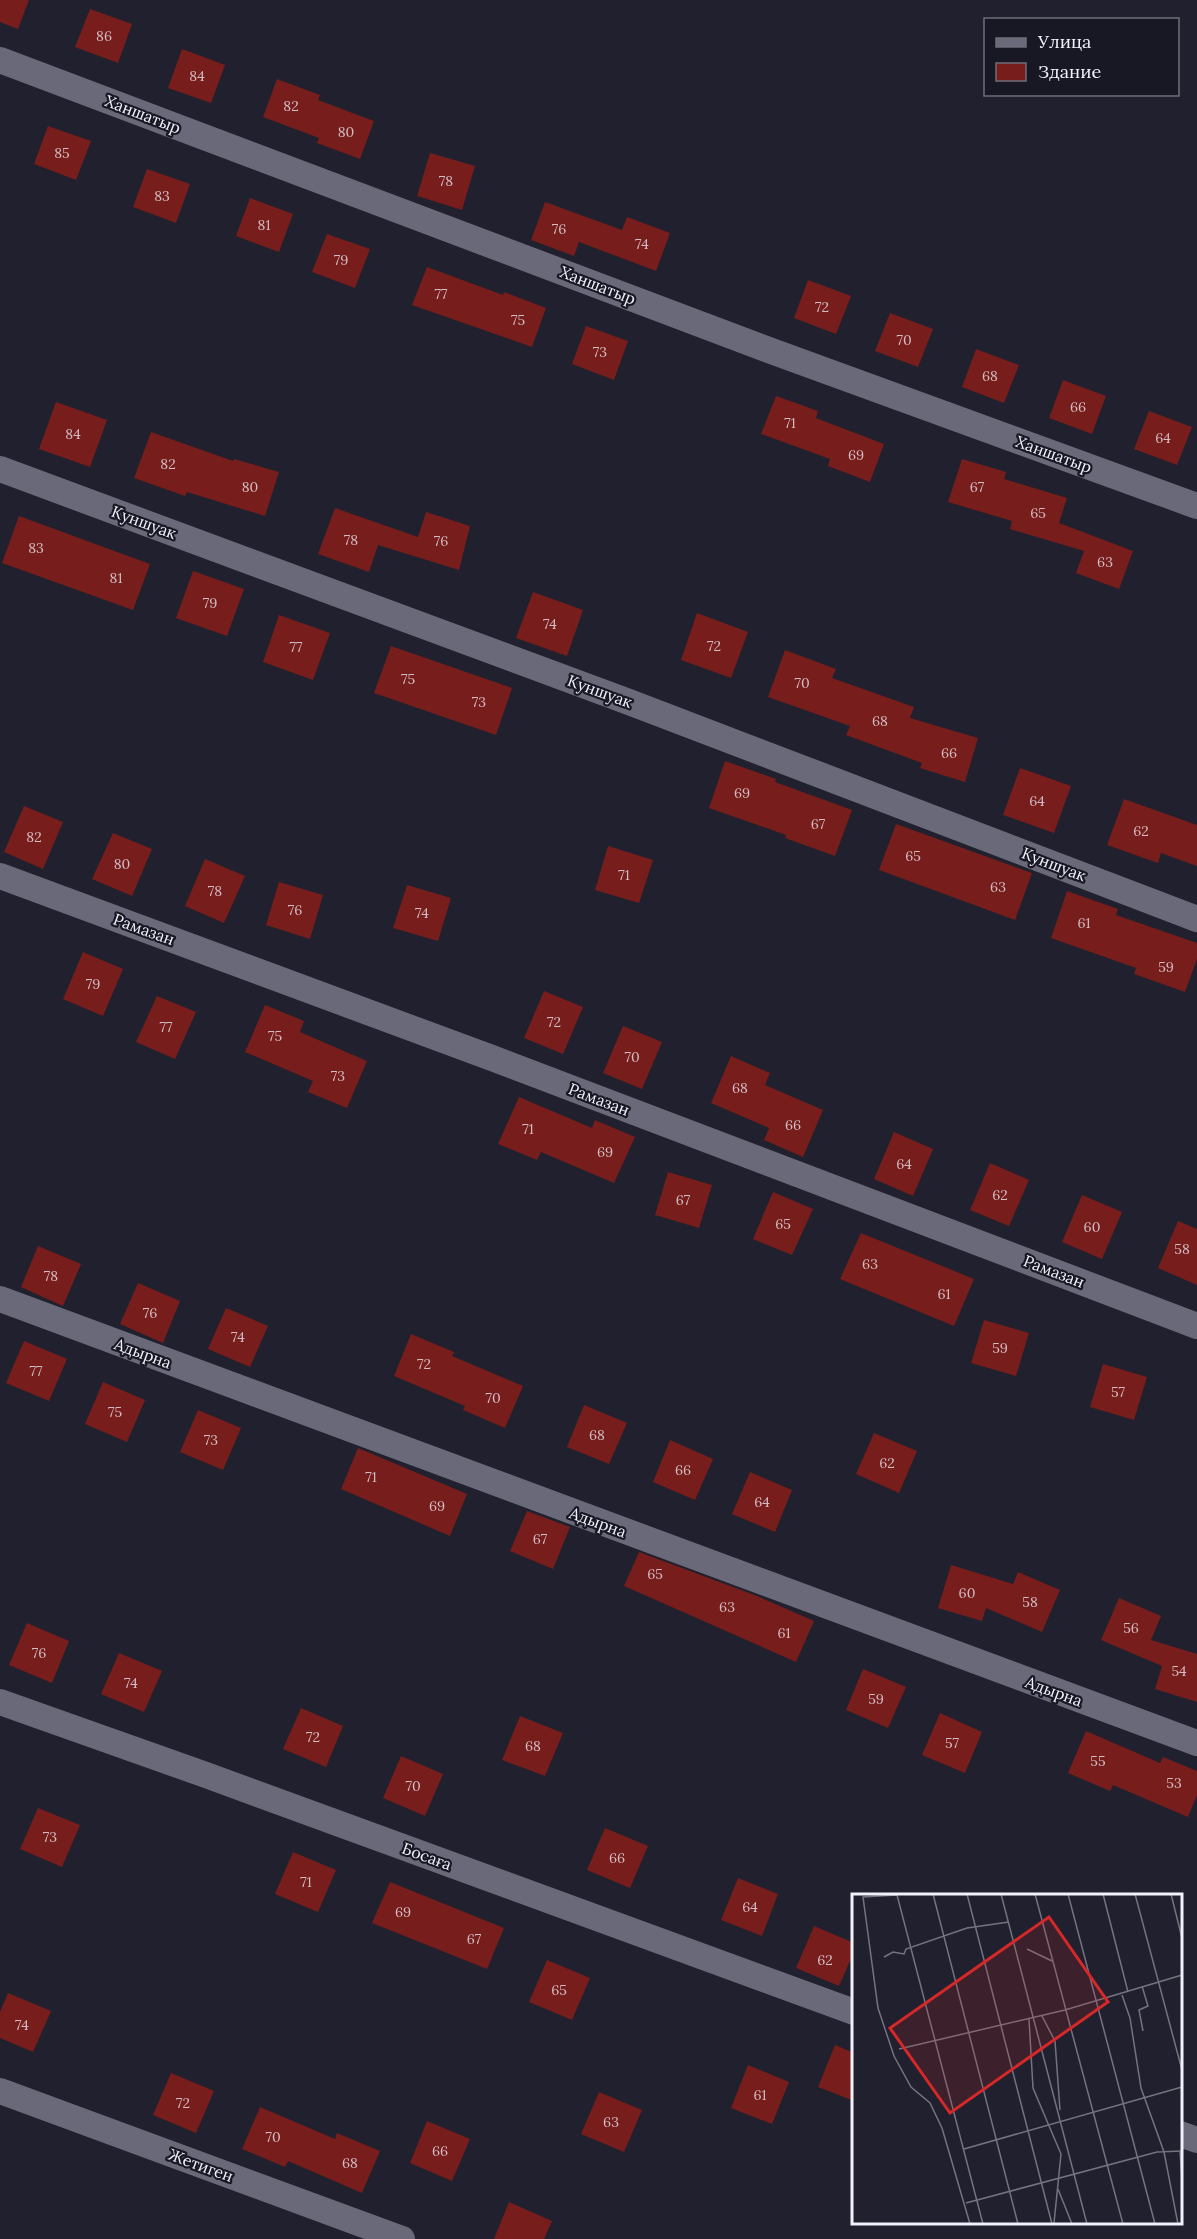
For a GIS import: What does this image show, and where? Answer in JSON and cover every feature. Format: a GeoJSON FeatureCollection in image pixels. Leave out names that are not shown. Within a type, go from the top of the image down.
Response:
{"type":"FeatureCollection","features":[{"type":"Feature","properties":{"kind":"street","name":"Ханшатыр"},"geometry":{"type":"LineString","coordinates":[[0,60],[766,349],[1197,506]]}},
{"type":"Feature","properties":{"kind":"street","name":"Куншуак"},"geometry":{"type":"LineString","coordinates":[[0,469],[629,702],[1197,919]]}},
{"type":"Feature","properties":{"kind":"street","name":"Рамазан"},"geometry":{"type":"LineString","coordinates":[[0,876],[515,1066],[1197,1326]]}},
{"type":"Feature","properties":{"kind":"street","name":"Адырна"},"geometry":{"type":"LineString","coordinates":[[0,1299],[1197,1743]]}},
{"type":"Feature","properties":{"kind":"street","name":"Босаға"},"geometry":{"type":"LineString","coordinates":[[0,1702],[852,2011]]}},
{"type":"Feature","properties":{"kind":"street","name":"Жетиген"},"geometry":{"type":"LineString","coordinates":[[0,2091],[402,2239]]}},
{"type":"Feature","properties":{"kind":"street"},"geometry":{"type":"LineString","coordinates":[[1182,2135],[1197,2140]]}},
{"type":"Feature","properties":{"kind":"building"},"geometry":{"type":"Polygon","coordinates":[[[0,0],[29,0],[18,29],[0,22],[0,0]]]}},
{"type":"Feature","properties":{"kind":"building"},"geometry":{"type":"Polygon","coordinates":[[[90,9],[132,24],[118,63],[75,47],[90,9]]]}},
{"type":"Feature","properties":{"kind":"building"},"geometry":{"type":"Polygon","coordinates":[[[182,49],[225,65],[211,103],[168,88],[182,49]]]}},
{"type":"Feature","properties":{"kind":"building"},"geometry":{"type":"Polygon","coordinates":[[[277,79],[320,95],[318,100],[374,121],[360,159],[317,143],[319,138],[263,117],[277,79]]]}},
{"type":"Feature","properties":{"kind":"building"},"geometry":{"type":"Polygon","coordinates":[[[48,126],[91,141],[76,180],[34,164],[48,126]]]}},
{"type":"Feature","properties":{"kind":"building"},"geometry":{"type":"Polygon","coordinates":[[[430,153],[475,166],[462,210],[417,196],[430,153]]]}},
{"type":"Feature","properties":{"kind":"building"},"geometry":{"type":"Polygon","coordinates":[[[147,169],[190,184],[176,223],[133,207],[147,169]]]}},
{"type":"Feature","properties":{"kind":"building"},"geometry":{"type":"Polygon","coordinates":[[[250,198],[293,214],[279,252],[236,236],[250,198]]]}},
{"type":"Feature","properties":{"kind":"building"},"geometry":{"type":"Polygon","coordinates":[[[545,202],[622,230],[627,217],[670,233],[656,271],[579,242],[574,256],[531,240],[545,202]]]}},
{"type":"Feature","properties":{"kind":"building"},"geometry":{"type":"Polygon","coordinates":[[[327,234],[370,249],[355,288],[312,272],[327,234]]]}},
{"type":"Feature","properties":{"kind":"building"},"geometry":{"type":"Polygon","coordinates":[[[427,267],[546,308],[532,347],[412,305],[427,267]]]}},
{"type":"Feature","properties":{"kind":"building"},"geometry":{"type":"Polygon","coordinates":[[[808,280],[851,296],[836,334],[794,318],[808,280]]]}},
{"type":"Feature","properties":{"kind":"building"},"geometry":{"type":"Polygon","coordinates":[[[890,313],[933,329],[918,367],[875,351],[890,313]]]}},
{"type":"Feature","properties":{"kind":"building"},"geometry":{"type":"Polygon","coordinates":[[[586,326],[628,341],[614,380],[572,364],[586,326]]]}},
{"type":"Feature","properties":{"kind":"building"},"geometry":{"type":"Polygon","coordinates":[[[976,349],[1019,365],[1004,403],[962,387],[976,349]]]}},
{"type":"Feature","properties":{"kind":"building"},"geometry":{"type":"Polygon","coordinates":[[[1063,380],[1106,396],[1092,434],[1049,418],[1063,380]]]}},
{"type":"Feature","properties":{"kind":"building"},"geometry":{"type":"Polygon","coordinates":[[[776,396],[818,411],[816,418],[884,444],[870,482],[828,466],[830,459],[761,434],[776,396]]]}},
{"type":"Feature","properties":{"kind":"building"},"geometry":{"type":"Polygon","coordinates":[[[56,402],[107,420],[90,467],[39,449],[56,402]]]}},
{"type":"Feature","properties":{"kind":"building"},"geometry":{"type":"Polygon","coordinates":[[[1149,411],[1192,427],[1177,465],[1134,449],[1149,411]]]}},
{"type":"Feature","properties":{"kind":"building"},"geometry":{"type":"Polygon","coordinates":[[[151,432],[233,461],[234,459],[279,472],[265,516],[187,492],[185,496],[134,478],[151,432]]]}},
{"type":"Feature","properties":{"kind":"building"},"geometry":{"type":"Polygon","coordinates":[[[962,459],[1006,472],[1004,479],[1067,498],[1059,523],[1133,551],[1119,589],[1076,573],[1084,551],[1010,529],[1012,521],[948,502],[962,459]]]}},
{"type":"Feature","properties":{"kind":"building"},"geometry":{"type":"Polygon","coordinates":[[[335,508],[418,537],[426,512],[470,526],[459,570],[378,545],[369,572],[318,554],[335,508]]]}},
{"type":"Feature","properties":{"kind":"building"},"geometry":{"type":"Polygon","coordinates":[[[19,516],[150,564],[133,610],[2,563],[19,516]]]}},
{"type":"Feature","properties":{"kind":"building"},"geometry":{"type":"Polygon","coordinates":[[[193,571],[244,589],[227,636],[176,618],[193,571]]]}},
{"type":"Feature","properties":{"kind":"building"},"geometry":{"type":"Polygon","coordinates":[[[533,592],[583,610],[567,656],[516,638],[533,592]]]}},
{"type":"Feature","properties":{"kind":"building"},"geometry":{"type":"Polygon","coordinates":[[[697,613],[748,632],[731,678],[681,660],[697,613]]]}},
{"type":"Feature","properties":{"kind":"building"},"geometry":{"type":"Polygon","coordinates":[[[279,615],[330,633],[313,680],[263,662],[279,615]]]}},
{"type":"Feature","properties":{"kind":"building"},"geometry":{"type":"Polygon","coordinates":[[[391,646],[512,688],[496,735],[374,693],[391,646]]]}},
{"type":"Feature","properties":{"kind":"building"},"geometry":{"type":"Polygon","coordinates":[[[785,650],[836,669],[832,678],[914,707],[910,718],[978,738],[965,782],[920,768],[922,763],[846,735],[850,726],[768,697],[785,650]]]}},
{"type":"Feature","properties":{"kind":"building"},"geometry":{"type":"Polygon","coordinates":[[[725,761],[852,810],[835,856],[785,838],[786,835],[709,808],[725,761]]]}},
{"type":"Feature","properties":{"kind":"building"},"geometry":{"type":"Polygon","coordinates":[[[1020,768],[1071,786],[1054,833],[1003,815],[1020,768]]]}},
{"type":"Feature","properties":{"kind":"building"},"geometry":{"type":"Polygon","coordinates":[[[1124,799],[1197,825],[1197,866],[1161,853],[1158,863],[1107,845],[1124,799]]]}},
{"type":"Feature","properties":{"kind":"building"},"geometry":{"type":"Polygon","coordinates":[[[24,806],[63,822],[43,869],[4,852],[24,806]]]}},
{"type":"Feature","properties":{"kind":"building"},"geometry":{"type":"Polygon","coordinates":[[[896,824],[1032,873],[1015,920],[879,870],[896,824]]]}},
{"type":"Feature","properties":{"kind":"building"},"geometry":{"type":"Polygon","coordinates":[[[113,833],[152,849],[132,896],[92,879],[113,833]]]}},
{"type":"Feature","properties":{"kind":"building"},"geometry":{"type":"Polygon","coordinates":[[[608,846],[653,860],[639,903],[595,890],[608,846]]]}},
{"type":"Feature","properties":{"kind":"building"},"geometry":{"type":"Polygon","coordinates":[[[205,859],[245,876],[224,923],[185,906],[205,859]]]}},
{"type":"Feature","properties":{"kind":"building"},"geometry":{"type":"Polygon","coordinates":[[[279,882],[323,895],[310,939],[266,925],[279,882]]]}},
{"type":"Feature","properties":{"kind":"building"},"geometry":{"type":"Polygon","coordinates":[[[407,885],[451,898],[438,941],[393,928],[407,885]]]}},
{"type":"Feature","properties":{"kind":"building"},"geometry":{"type":"Polygon","coordinates":[[[1067,891],[1118,909],[1116,915],[1197,943],[1197,959],[1185,992],[1134,974],[1136,968],[1051,938],[1067,891]]]}},
{"type":"Feature","properties":{"kind":"building"},"geometry":{"type":"Polygon","coordinates":[[[83,952],[123,969],[103,1016],[63,999],[83,952]]]}},
{"type":"Feature","properties":{"kind":"building"},"geometry":{"type":"Polygon","coordinates":[[[544,991],[583,1007],[563,1054],[524,1038],[544,991]]]}},
{"type":"Feature","properties":{"kind":"building"},"geometry":{"type":"Polygon","coordinates":[[[157,996],[196,1012],[175,1059],[136,1042],[157,996]]]}},
{"type":"Feature","properties":{"kind":"building"},"geometry":{"type":"Polygon","coordinates":[[[265,1005],[304,1021],[300,1032],[367,1061],[347,1108],[308,1092],[313,1081],[245,1052],[265,1005]]]}},
{"type":"Feature","properties":{"kind":"building"},"geometry":{"type":"Polygon","coordinates":[[[623,1026],[662,1042],[642,1089],[603,1073],[623,1026]]]}},
{"type":"Feature","properties":{"kind":"building"},"geometry":{"type":"Polygon","coordinates":[[[731,1056],[770,1073],[765,1085],[823,1110],[803,1157],[764,1140],[769,1128],[711,1103],[731,1056]]]}},
{"type":"Feature","properties":{"kind":"building"},"geometry":{"type":"Polygon","coordinates":[[[519,1097],[592,1128],[595,1120],[635,1137],[614,1183],[541,1152],[537,1160],[498,1144],[519,1097]]]}},
{"type":"Feature","properties":{"kind":"building"},"geometry":{"type":"Polygon","coordinates":[[[894,1132],[933,1149],[913,1196],[874,1179],[894,1132]]]}},
{"type":"Feature","properties":{"kind":"building"},"geometry":{"type":"Polygon","coordinates":[[[990,1163],[1029,1180],[1009,1226],[970,1210],[990,1163]]]}},
{"type":"Feature","properties":{"kind":"building"},"geometry":{"type":"Polygon","coordinates":[[[668,1172],[712,1185],[699,1228],[655,1215],[668,1172]]]}},
{"type":"Feature","properties":{"kind":"building"},"geometry":{"type":"Polygon","coordinates":[[[773,1192],[813,1209],[792,1255],[753,1239],[773,1192]]]}},
{"type":"Feature","properties":{"kind":"building"},"geometry":{"type":"Polygon","coordinates":[[[1082,1195],[1122,1212],[1102,1259],[1062,1242],[1082,1195]]]}},
{"type":"Feature","properties":{"kind":"building"},"geometry":{"type":"Polygon","coordinates":[[[1178,1221],[1197,1229],[1197,1285],[1158,1268],[1178,1221]]]}},
{"type":"Feature","properties":{"kind":"building"},"geometry":{"type":"Polygon","coordinates":[[[861,1233],[974,1279],[954,1326],[840,1279],[861,1233]]]}},
{"type":"Feature","properties":{"kind":"building"},"geometry":{"type":"Polygon","coordinates":[[[38,1246],[81,1264],[63,1306],[21,1287],[38,1246]]]}},
{"type":"Feature","properties":{"kind":"building"},"geometry":{"type":"Polygon","coordinates":[[[138,1283],[180,1301],[163,1343],[120,1324],[138,1283]]]}},
{"type":"Feature","properties":{"kind":"building"},"geometry":{"type":"Polygon","coordinates":[[[226,1308],[268,1326],[250,1367],[208,1349],[226,1308]]]}},
{"type":"Feature","properties":{"kind":"building"},"geometry":{"type":"Polygon","coordinates":[[[984,1320],[1029,1333],[1016,1376],[971,1363],[984,1320]]]}},
{"type":"Feature","properties":{"kind":"building"},"geometry":{"type":"Polygon","coordinates":[[[411,1334],[454,1352],[452,1356],[523,1386],[505,1428],[463,1410],[465,1406],[394,1376],[411,1334]]]}},
{"type":"Feature","properties":{"kind":"building"},"geometry":{"type":"Polygon","coordinates":[[[24,1341],[67,1359],[49,1401],[6,1383],[24,1341]]]}},
{"type":"Feature","properties":{"kind":"building"},"geometry":{"type":"Polygon","coordinates":[[[1103,1364],[1147,1377],[1134,1420],[1090,1407],[1103,1364]]]}},
{"type":"Feature","properties":{"kind":"building"},"geometry":{"type":"Polygon","coordinates":[[[103,1382],[145,1400],[127,1442],[85,1424],[103,1382]]]}},
{"type":"Feature","properties":{"kind":"building"},"geometry":{"type":"Polygon","coordinates":[[[584,1405],[627,1423],[609,1464],[567,1447],[584,1405]]]}},
{"type":"Feature","properties":{"kind":"building"},"geometry":{"type":"Polygon","coordinates":[[[198,1410],[241,1428],[223,1470],[180,1452],[198,1410]]]}},
{"type":"Feature","properties":{"kind":"building"},"geometry":{"type":"Polygon","coordinates":[[[874,1433],[917,1451],[899,1493],[856,1474],[874,1433]]]}},
{"type":"Feature","properties":{"kind":"building"},"geometry":{"type":"Polygon","coordinates":[[[670,1440],[713,1459],[695,1500],[653,1482],[670,1440]]]}},
{"type":"Feature","properties":{"kind":"building"},"geometry":{"type":"Polygon","coordinates":[[[358,1448],[467,1494],[450,1536],[341,1489],[358,1448]]]}},
{"type":"Feature","properties":{"kind":"building"},"geometry":{"type":"Polygon","coordinates":[[[750,1472],[792,1490],[775,1532],[732,1514],[750,1472]]]}},
{"type":"Feature","properties":{"kind":"building"},"geometry":{"type":"Polygon","coordinates":[[[527,1511],[570,1527],[553,1569],[510,1551],[527,1511]]]}},
{"type":"Feature","properties":{"kind":"building"},"geometry":{"type":"Polygon","coordinates":[[[639,1552],[757,1596],[814,1621],[796,1662],[624,1586],[639,1552]]]}},
{"type":"Feature","properties":{"kind":"building"},"geometry":{"type":"Polygon","coordinates":[[[951,1565],[1013,1584],[1018,1572],[1060,1590],[1042,1632],[986,1608],[982,1621],[938,1608],[951,1565]]]}},
{"type":"Feature","properties":{"kind":"building"},"geometry":{"type":"Polygon","coordinates":[[[1119,1598],[1161,1616],[1151,1640],[1197,1654],[1197,1702],[1155,1689],[1162,1666],[1101,1640],[1119,1598]]]}},
{"type":"Feature","properties":{"kind":"building"},"geometry":{"type":"Polygon","coordinates":[[[27,1623],[69,1641],[52,1683],[9,1665],[27,1623]]]}},
{"type":"Feature","properties":{"kind":"building"},"geometry":{"type":"Polygon","coordinates":[[[119,1653],[162,1671],[144,1712],[101,1694],[119,1653]]]}},
{"type":"Feature","properties":{"kind":"building"},"geometry":{"type":"Polygon","coordinates":[[[863,1669],[906,1687],[888,1728],[846,1710],[863,1669]]]}},
{"type":"Feature","properties":{"kind":"building"},"geometry":{"type":"Polygon","coordinates":[[[301,1708],[343,1726],[326,1767],[283,1749],[301,1708]]]}},
{"type":"Feature","properties":{"kind":"building"},"geometry":{"type":"Polygon","coordinates":[[[940,1713],[982,1732],[965,1773],[922,1755],[940,1713]]]}},
{"type":"Feature","properties":{"kind":"building"},"geometry":{"type":"Polygon","coordinates":[[[520,1716],[563,1733],[545,1776],[502,1760],[520,1716]]]}},
{"type":"Feature","properties":{"kind":"building"},"geometry":{"type":"Polygon","coordinates":[[[1086,1731],[1160,1763],[1163,1757],[1197,1771],[1197,1795],[1188,1817],[1113,1785],[1110,1791],[1068,1773],[1086,1731]]]}},
{"type":"Feature","properties":{"kind":"building"},"geometry":{"type":"Polygon","coordinates":[[[401,1756],[443,1774],[425,1816],[383,1798],[401,1756]]]}},
{"type":"Feature","properties":{"kind":"building"},"geometry":{"type":"Polygon","coordinates":[[[38,1808],[80,1825],[62,1867],[20,1849],[38,1808]]]}},
{"type":"Feature","properties":{"kind":"building"},"geometry":{"type":"Polygon","coordinates":[[[605,1828],[648,1846],[630,1888],[587,1870],[605,1828]]]}},
{"type":"Feature","properties":{"kind":"building"},"geometry":{"type":"Polygon","coordinates":[[[293,1852],[336,1870],[318,1912],[275,1894],[293,1852]]]}},
{"type":"Feature","properties":{"kind":"building"},"geometry":{"type":"Polygon","coordinates":[[[738,1878],[778,1894],[762,1936],[721,1920],[738,1878]]]}},
{"type":"Feature","properties":{"kind":"building"},"geometry":{"type":"Polygon","coordinates":[[[390,1882],[504,1928],[487,1969],[372,1923],[390,1882]]]}},
{"type":"Feature","properties":{"kind":"building"},"geometry":{"type":"Polygon","coordinates":[[[814,1926],[852,1942],[852,1957],[839,1986],[796,1968],[814,1926]]]}},
{"type":"Feature","properties":{"kind":"building"},"geometry":{"type":"Polygon","coordinates":[[[547,1960],[590,1978],[572,2020],[529,2002],[547,1960]]]}},
{"type":"Feature","properties":{"kind":"building"},"geometry":{"type":"Polygon","coordinates":[[[8,1993],[51,2011],[33,2052],[0,2038],[0,2012],[8,1993]]]}},
{"type":"Feature","properties":{"kind":"building"},"geometry":{"type":"Polygon","coordinates":[[[835,2045],[852,2052],[852,2100],[818,2087],[835,2045]]]}},
{"type":"Feature","properties":{"kind":"building"},"geometry":{"type":"Polygon","coordinates":[[[748,2065],[789,2082],[772,2124],[731,2108],[748,2065]]]}},
{"type":"Feature","properties":{"kind":"building"},"geometry":{"type":"Polygon","coordinates":[[[171,2073],[214,2091],[196,2133],[153,2115],[171,2073]]]}},
{"type":"Feature","properties":{"kind":"building"},"geometry":{"type":"Polygon","coordinates":[[[599,2092],[642,2110],[624,2152],[581,2134],[599,2092]]]}},
{"type":"Feature","properties":{"kind":"building"},"geometry":{"type":"Polygon","coordinates":[[[260,2107],[335,2139],[337,2133],[380,2151],[362,2193],[288,2161],[285,2167],[242,2149],[260,2107]]]}},
{"type":"Feature","properties":{"kind":"building"},"geometry":{"type":"Polygon","coordinates":[[[427,2121],[470,2139],[452,2181],[410,2163],[427,2121]]]}},
{"type":"Feature","properties":{"kind":"building"},"geometry":{"type":"Polygon","coordinates":[[[509,2202],[552,2221],[544,2239],[494,2239],[509,2202]]]}}]}
